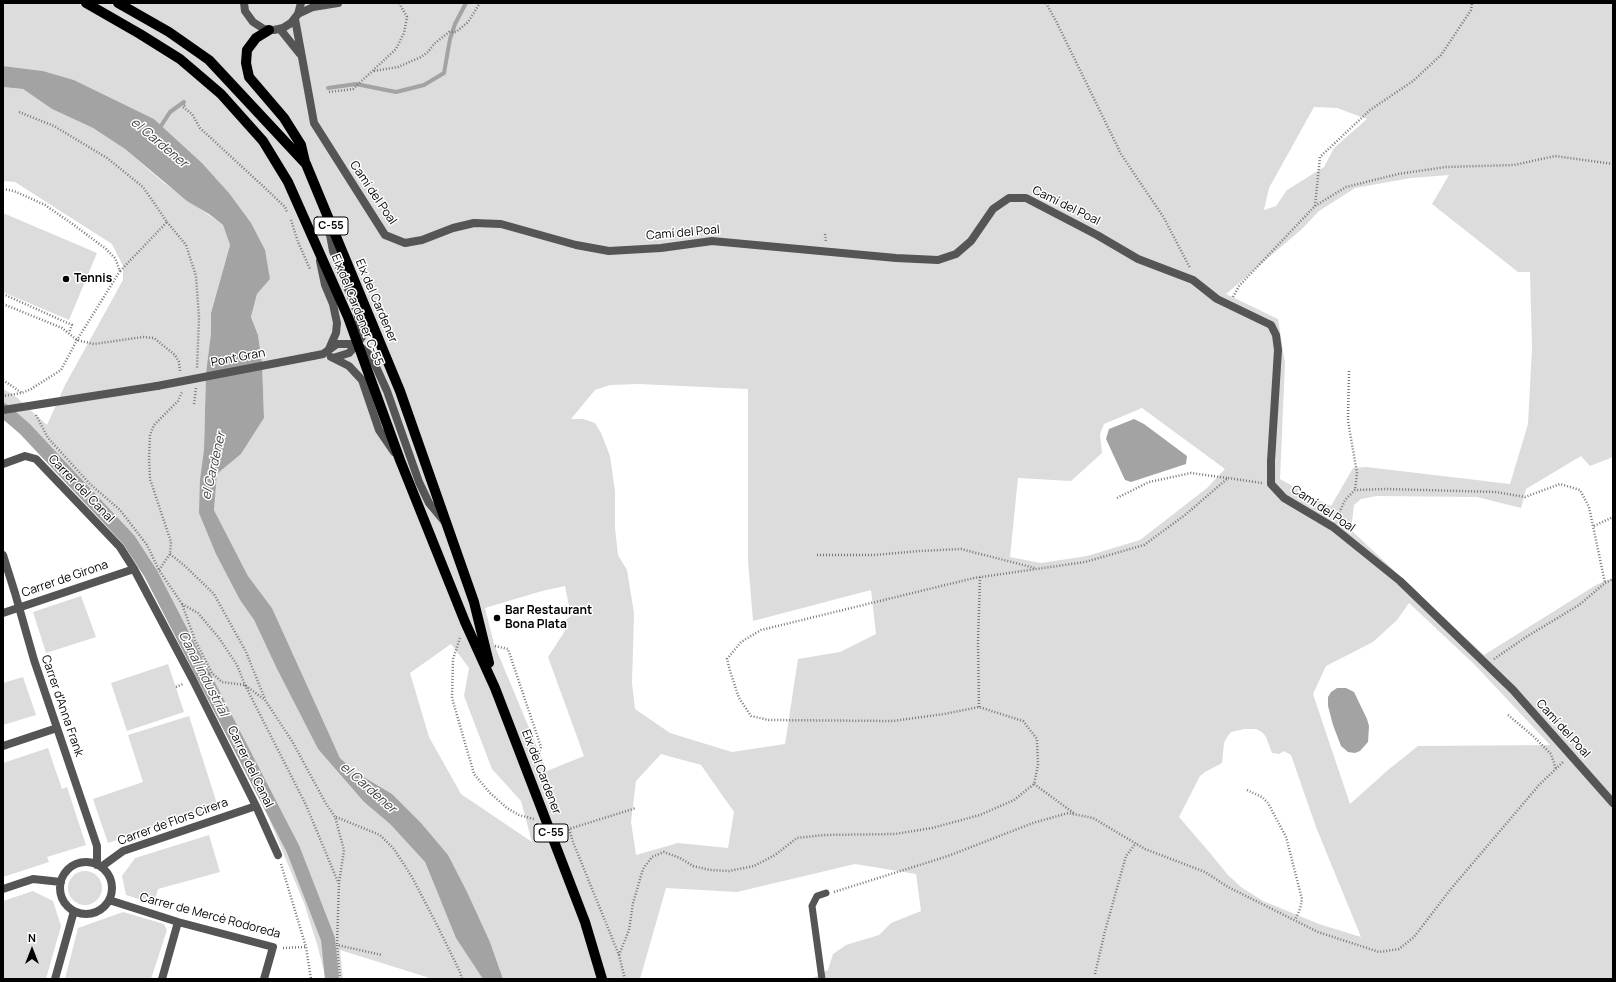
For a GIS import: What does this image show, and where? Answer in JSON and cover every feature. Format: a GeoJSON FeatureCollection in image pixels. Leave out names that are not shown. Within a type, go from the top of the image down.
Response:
{"type":"FeatureCollection","features":[{"type":"Feature","properties":{"kind":"main road","name":"Eix del Cardener C-55"},"geometry":{"type":"LineString","coordinates":[[86,3],[180,59],[221,94],[263,141],[273,155],[288,182],[348,317],[357,344],[388,422],[400,460]]}},
{"type":"Feature","properties":{"kind":"main road","name":"Eix del Cardener"},"geometry":{"type":"LineString","coordinates":[[118,3],[169,32],[209,60],[306,164],[400,392],[444,521],[474,602],[495,688]]}},
{"type":"Feature","properties":{"kind":"main road"},"geometry":{"type":"LineString","coordinates":[[269,30],[256,38],[247,50],[246,63],[249,77],[284,118],[301,145],[306,164]]}},
{"type":"Feature","properties":{"kind":"main road","name":"Eix del Cardener"},"geometry":{"type":"LineString","coordinates":[[400,460],[465,622],[495,688],[585,922],[602,979]]}},
{"type":"Feature","properties":{"kind":"street"},"geometry":{"type":"LineString","coordinates":[[236,3],[244,5],[247,15],[252,22],[269,30],[280,29],[288,25],[312,7],[338,3]]}},
{"type":"Feature","properties":{"kind":"street"},"geometry":{"type":"LineString","coordinates":[[297,17],[301,3]]}},
{"type":"Feature","properties":{"kind":"street","name":"Camí del Poal"},"geometry":{"type":"LineString","coordinates":[[297,17],[302,56],[314,123],[386,235],[405,243],[422,240],[453,228],[474,223],[500,224],[576,246],[609,251],[661,248],[712,240],[896,258],[938,260],[956,254],[971,240],[993,209],[1009,198],[1026,198],[1090,231],[1138,259],[1193,280],[1216,299],[1271,325],[1276,336],[1278,350],[1270,461],[1271,484],[1284,498],[1333,527],[1400,581],[1513,690],[1613,803]]}},
{"type":"Feature","properties":{"kind":"street"},"geometry":{"type":"LineString","coordinates":[[280,29],[302,56]]}},
{"type":"Feature","properties":{"kind":"street"},"geometry":{"type":"LineString","coordinates":[[326,214],[333,251],[358,312],[362,337],[349,353],[333,358]]}},
{"type":"Feature","properties":{"kind":"street"},"geometry":{"type":"LineString","coordinates":[[318,248],[325,285],[333,304],[337,323],[336,333],[326,351],[333,358],[349,366],[362,380],[379,430],[400,460]]}},
{"type":"Feature","properties":{"kind":"street","name":"Pont Gran"},"geometry":{"type":"LineString","coordinates":[[3,410],[157,386],[313,356],[326,351],[337,344],[357,344]]}},
{"type":"Feature","properties":{"kind":"street"},"geometry":{"type":"LineString","coordinates":[[357,344],[371,356],[387,391],[419,482],[429,503],[444,521]]}},
{"type":"Feature","properties":{"kind":"street","name":"Carrer del Canal"},"geometry":{"type":"LineString","coordinates":[[3,464],[25,456],[36,459],[120,547],[134,569],[256,806],[278,855]]}},
{"type":"Feature","properties":{"kind":"street","name":"Carrer d'Anna Frank"},"geometry":{"type":"LineString","coordinates":[[3,555],[34,660],[97,846],[99,866]]}},
{"type":"Feature","properties":{"kind":"street","name":"Carrer de Girona"},"geometry":{"type":"LineString","coordinates":[[3,612],[134,569]]}},
{"type":"Feature","properties":{"kind":"street"},"geometry":{"type":"LineString","coordinates":[[3,746],[57,728]]}},
{"type":"Feature","properties":{"kind":"street","name":"Carrer de Flors Cirera"},"geometry":{"type":"LineString","coordinates":[[99,866],[123,851],[256,806]]}},
{"type":"Feature","properties":{"kind":"street"},"geometry":{"type":"LineString","coordinates":[[91,863],[99,866],[109,876],[111,882],[111,894],[109,900],[105,906],[94,913],[81,914],[74,911],[64,902],[61,896],[61,882],[67,871],[78,864],[91,863]]}},
{"type":"Feature","properties":{"kind":"street"},"geometry":{"type":"LineString","coordinates":[[3,889],[33,880],[61,882]]}},
{"type":"Feature","properties":{"kind":"street","name":"Carrer de Mercè Rodoreda"},"geometry":{"type":"LineString","coordinates":[[109,900],[178,922],[273,947]]}},
{"type":"Feature","properties":{"kind":"street"},"geometry":{"type":"LineString","coordinates":[[54,979],[74,911]]}},
{"type":"Feature","properties":{"kind":"street"},"geometry":{"type":"LineString","coordinates":[[162,979],[178,922]]}},
{"type":"Feature","properties":{"kind":"street"},"geometry":{"type":"LineString","coordinates":[[264,979],[273,947]]}},
{"type":"Feature","properties":{"kind":"lane"},"geometry":{"type":"LineString","coordinates":[[822,979],[812,906],[816,896],[826,893]]}},
{"type":"Feature","properties":{"kind":"path"},"geometry":{"type":"LineString","coordinates":[[329,92],[353,89],[396,49],[404,33],[407,17],[399,3]]}},
{"type":"Feature","properties":{"kind":"path"},"geometry":{"type":"LineString","coordinates":[[373,71],[413,62],[428,52],[434,44],[449,32],[456,32],[468,22],[480,3]]}},
{"type":"Feature","properties":{"kind":"path"},"geometry":{"type":"LineString","coordinates":[[1046,3],[1121,154],[1164,218],[1190,267],[1193,280]]}},
{"type":"Feature","properties":{"kind":"path"},"geometry":{"type":"LineString","coordinates":[[1315,206],[1320,156],[1370,110],[1413,81],[1441,55],[1471,10],[1472,3]]}},
{"type":"Feature","properties":{"kind":"path"},"geometry":{"type":"LineString","coordinates":[[185,105],[183,107],[192,114],[200,128],[284,207],[291,218],[298,242],[311,274]]}},
{"type":"Feature","properties":{"kind":"path"},"geometry":{"type":"LineString","coordinates":[[19,112],[54,126],[107,158],[144,187],[186,245],[196,276],[199,318],[196,376]]}},
{"type":"Feature","properties":{"kind":"path"},"geometry":{"type":"LineString","coordinates":[[1229,305],[1239,286],[1315,206],[1346,187],[1398,174],[1446,167],[1514,165],[1555,156],[1613,164]]}},
{"type":"Feature","properties":{"kind":"path"},"geometry":{"type":"LineString","coordinates":[[3,189],[14,191],[45,205],[74,225],[115,258],[120,271]]}},
{"type":"Feature","properties":{"kind":"path"},"geometry":{"type":"LineString","coordinates":[[282,200],[284,207]]}},
{"type":"Feature","properties":{"kind":"path"},"geometry":{"type":"LineString","coordinates":[[3,396],[22,393],[61,370],[77,340],[120,271],[168,222]]}},
{"type":"Feature","properties":{"kind":"path"},"geometry":{"type":"LineString","coordinates":[[3,294],[72,324],[69,333]]}},
{"type":"Feature","properties":{"kind":"path"},"geometry":{"type":"LineString","coordinates":[[3,304],[62,328],[77,340],[94,344],[144,337],[154,338],[175,355],[179,362],[181,375]]}},
{"type":"Feature","properties":{"kind":"path"},"geometry":{"type":"LineString","coordinates":[[1333,527],[1345,500],[1355,490],[1357,473],[1348,421],[1349,371]]}},
{"type":"Feature","properties":{"kind":"path"},"geometry":{"type":"LineString","coordinates":[[3,380],[22,393]]}},
{"type":"Feature","properties":{"kind":"path"},"geometry":{"type":"LineString","coordinates":[[194,404],[196,383]]}},
{"type":"Feature","properties":{"kind":"path"},"geometry":{"type":"LineString","coordinates":[[159,570],[170,554],[171,542],[150,480],[150,435],[154,425],[178,401],[182,388]]}},
{"type":"Feature","properties":{"kind":"path"},"geometry":{"type":"LineString","coordinates":[[35,413],[48,438],[90,484],[120,510],[146,545],[159,570],[182,604],[195,640],[210,673],[222,682],[245,685],[265,700]]}},
{"type":"Feature","properties":{"kind":"path"},"geometry":{"type":"LineString","coordinates":[[1117,498],[1149,482],[1191,472],[1271,484]]}},
{"type":"Feature","properties":{"kind":"path"},"geometry":{"type":"LineString","coordinates":[[620,955],[629,930],[633,902],[643,868],[652,857],[664,852],[680,858],[693,866],[710,870],[736,870],[754,866],[775,855],[797,838],[824,835],[895,834],[932,828],[980,815],[1014,800],[1034,784],[1038,765],[1037,739],[1023,721],[978,707],[944,714],[893,721],[769,720],[751,716],[739,698],[727,659],[740,642],[760,630],[980,577],[1085,562],[1144,545],[1185,515],[1228,478]]}},
{"type":"Feature","properties":{"kind":"path"},"geometry":{"type":"LineString","coordinates":[[1355,490],[1386,489],[1496,492],[1525,497],[1560,484],[1580,490],[1589,507],[1605,583]]}},
{"type":"Feature","properties":{"kind":"path"},"geometry":{"type":"LineString","coordinates":[[1594,526],[1613,517]]}},
{"type":"Feature","properties":{"kind":"path"},"geometry":{"type":"LineString","coordinates":[[817,554],[874,555],[961,549],[1038,569]]}},
{"type":"Feature","properties":{"kind":"path"},"geometry":{"type":"LineString","coordinates":[[170,554],[185,566],[214,594],[246,652],[265,700],[292,741],[325,802],[335,816],[344,850],[338,883],[336,945],[340,979]]}},
{"type":"Feature","properties":{"kind":"path"},"geometry":{"type":"LineString","coordinates":[[978,707],[980,577]]}},
{"type":"Feature","properties":{"kind":"path"},"geometry":{"type":"LineString","coordinates":[[1486,665],[1526,637],[1579,605],[1605,583],[1613,579]]}},
{"type":"Feature","properties":{"kind":"path"},"geometry":{"type":"LineString","coordinates":[[182,604],[198,613],[220,638],[237,665],[245,685],[306,805],[338,883]]}},
{"type":"Feature","properties":{"kind":"path"},"geometry":{"type":"LineString","coordinates":[[465,622],[453,659],[452,698],[474,774],[490,794],[507,808],[519,815],[547,822]]}},
{"type":"Feature","properties":{"kind":"path"},"geometry":{"type":"LineString","coordinates":[[484,643],[508,649],[541,747],[530,780]]}},
{"type":"Feature","properties":{"kind":"path"},"geometry":{"type":"LineString","coordinates":[[1508,715],[1534,736],[1551,754],[1556,769]]}},
{"type":"Feature","properties":{"kind":"path"},"geometry":{"type":"LineString","coordinates":[[826,893],[948,856],[1033,823],[1068,813],[1093,818],[1136,843],[1145,850],[1205,872],[1228,887],[1318,932],[1378,952],[1399,949],[1414,937],[1450,890],[1539,785],[1570,755]]}},
{"type":"Feature","properties":{"kind":"path"},"geometry":{"type":"LineString","coordinates":[[1034,784],[1077,815]]}},
{"type":"Feature","properties":{"kind":"path"},"geometry":{"type":"LineString","coordinates":[[1247,790],[1262,797],[1268,803],[1286,837],[1302,899],[1300,909],[1294,920]]}},
{"type":"Feature","properties":{"kind":"path"},"geometry":{"type":"LineString","coordinates":[[625,979],[620,955],[569,829],[636,808]]}},
{"type":"Feature","properties":{"kind":"path"},"geometry":{"type":"LineString","coordinates":[[335,816],[380,835],[394,849],[412,877],[438,927],[462,979]]}},
{"type":"Feature","properties":{"kind":"path"},"geometry":{"type":"LineString","coordinates":[[1095,974],[1105,930],[1126,856],[1136,843]]}},
{"type":"Feature","properties":{"kind":"path"},"geometry":{"type":"LineString","coordinates":[[278,855],[306,947],[311,979]]}},
{"type":"Feature","properties":{"kind":"path"},"geometry":{"type":"LineString","coordinates":[[336,945],[382,955]]}},
{"type":"Feature","properties":{"kind":"path","name":"Carrer de Mercè Rodoreda"},"geometry":{"type":"LineString","coordinates":[[273,947],[306,947]]}},
{"type":"Feature","properties":{"kind":"shaded area"},"geometry":{"type":"Polygon","coordinates":[[[3,3],[1613,3],[1613,457],[1590,466],[1581,456],[1526,489],[1521,508],[1477,497],[1377,496],[1361,499],[1354,505],[1351,530],[1484,655],[1596,585],[1613,578],[1613,979],[811,979],[828,970],[833,954],[846,945],[879,935],[891,923],[921,911],[916,874],[855,864],[737,892],[666,888],[640,979],[503,979],[490,942],[479,919],[392,794],[354,771],[340,758],[272,608],[248,576],[214,510],[217,474],[241,454],[264,418],[262,362],[258,335],[251,317],[257,294],[270,279],[229,193],[202,163],[154,119],[74,80],[43,71],[3,66],[3,3]],[[1314,107],[1269,188],[1264,210],[1276,206],[1287,190],[1324,167],[1334,148],[1367,119],[1337,108],[1314,107]],[[1449,175],[1411,178],[1355,188],[1319,211],[1302,229],[1226,294],[1278,319],[1285,363],[1280,479],[1331,506],[1353,468],[1366,467],[1510,484],[1528,424],[1532,348],[1530,272],[1518,272],[1432,204],[1449,175]],[[638,384],[610,385],[595,390],[571,419],[583,419],[595,423],[601,433],[610,456],[615,491],[615,528],[618,555],[627,570],[634,613],[632,683],[635,709],[670,733],[732,752],[785,744],[798,659],[840,652],[876,634],[871,590],[753,621],[748,561],[748,389],[638,384]],[[1142,408],[1104,424],[1100,434],[1102,453],[1071,481],[1018,478],[1010,557],[1041,563],[1087,556],[1140,540],[1207,488],[1225,469],[1142,408]],[[565,586],[542,591],[485,608],[494,644],[547,771],[584,756],[548,657],[565,631],[564,621],[571,616],[565,586]],[[1409,603],[1397,620],[1373,642],[1326,666],[1313,694],[1350,804],[1388,770],[1418,746],[1550,745],[1474,664],[1409,603]],[[451,644],[410,673],[429,737],[461,794],[532,842],[521,801],[492,769],[464,696],[469,668],[451,644]],[[1244,729],[1231,732],[1224,743],[1222,763],[1200,776],[1179,817],[1228,875],[1241,887],[1263,901],[1319,924],[1361,937],[1316,827],[1291,755],[1284,751],[1279,754],[1272,753],[1266,737],[1262,732],[1256,729],[1244,729]],[[661,754],[636,781],[631,822],[636,855],[678,843],[728,848],[734,812],[701,765],[661,754]]]}},
{"type":"Feature","properties":{"kind":"shaded area"},"geometry":{"type":"Polygon","coordinates":[[[3,87],[23,89],[52,109],[93,128],[125,149],[164,183],[223,225],[230,245],[211,313],[211,333],[206,373],[204,449],[200,479],[240,600],[254,620],[318,749],[364,802],[390,824],[425,862],[440,899],[483,979],[433,979],[340,950],[343,979],[326,979],[304,903],[262,802],[155,588],[124,541],[21,429],[3,416],[3,389],[14,395],[47,425],[65,385],[123,280],[123,266],[112,244],[15,182],[3,181],[3,87]]]}},
{"type":"Feature","properties":{"kind":"shaded area"},"geometry":{"type":"Polygon","coordinates":[[[3,213],[97,253],[69,320],[3,292],[3,213]]]}},
{"type":"Feature","properties":{"kind":"shaded area"},"geometry":{"type":"Polygon","coordinates":[[[81,596],[96,637],[46,653],[33,612],[81,596]]]}},
{"type":"Feature","properties":{"kind":"shaded area"},"geometry":{"type":"Polygon","coordinates":[[[168,664],[184,712],[127,731],[111,683],[168,664]]]}},
{"type":"Feature","properties":{"kind":"shaded area"},"geometry":{"type":"Polygon","coordinates":[[[23,677],[36,715],[3,725],[3,683],[23,677]]]}},
{"type":"Feature","properties":{"kind":"shaded area"},"geometry":{"type":"Polygon","coordinates":[[[189,716],[218,807],[108,843],[93,799],[143,782],[128,735],[189,716]]]}},
{"type":"Feature","properties":{"kind":"shaded area"},"geometry":{"type":"Polygon","coordinates":[[[48,748],[62,789],[67,787],[86,845],[47,857],[49,862],[3,877],[3,763],[48,748]]]}},
{"type":"Feature","properties":{"kind":"shaded area"},"geometry":{"type":"Polygon","coordinates":[[[209,835],[220,872],[158,889],[154,904],[126,895],[122,876],[135,858],[209,835]]]}},
{"type":"Feature","properties":{"kind":"shaded area"},"geometry":{"type":"Polygon","coordinates":[[[85,871],[91,872],[97,876],[101,882],[101,894],[97,900],[91,904],[85,905],[79,904],[73,900],[69,894],[68,888],[69,882],[73,876],[79,872],[85,871]]]}},
{"type":"Feature","properties":{"kind":"shaded area"},"geometry":{"type":"Polygon","coordinates":[[[33,891],[53,901],[61,926],[46,979],[3,979],[3,901],[33,891]]]}},
{"type":"Feature","properties":{"kind":"shaded area"},"geometry":{"type":"Polygon","coordinates":[[[123,912],[164,924],[167,930],[151,979],[65,979],[78,928],[123,912]]]}},
{"type":"Feature","properties":{"kind":"water","name":"el Cardener"},"geometry":{"type":"Polygon","coordinates":[[[3,66],[43,71],[74,80],[154,119],[202,163],[229,193],[251,223],[265,250],[270,279],[257,294],[251,317],[258,335],[262,362],[264,418],[241,454],[217,474],[214,510],[248,576],[272,608],[340,758],[354,771],[392,794],[421,823],[448,855],[490,942],[503,979],[483,979],[456,938],[425,862],[390,824],[364,802],[318,749],[254,620],[240,600],[216,554],[199,513],[200,479],[204,449],[206,373],[211,333],[211,313],[230,245],[223,225],[209,214],[187,201],[125,149],[93,128],[52,109],[23,89],[3,87],[3,66]]]}},
{"type":"Feature","properties":{"kind":"water"},"geometry":{"type":"Polygon","coordinates":[[[1134,419],[1144,424],[1187,456],[1186,464],[1131,482],[1125,480],[1106,439],[1109,429],[1134,419]]]}},
{"type":"Feature","properties":{"kind":"water"},"geometry":{"type":"Polygon","coordinates":[[[1337,688],[1346,688],[1354,692],[1369,726],[1368,742],[1360,751],[1355,753],[1348,752],[1341,746],[1333,725],[1328,706],[1328,697],[1331,692],[1337,688]]]}},
{"type":"Feature","properties":{"kind":"waterway"},"geometry":{"type":"LineString","coordinates":[[328,88],[356,84],[396,92],[424,85],[444,73],[450,39],[455,24],[466,3]]}},
{"type":"Feature","properties":{"kind":"waterway","name":"el Cardener"},"geometry":{"type":"LineString","coordinates":[[159,129],[170,112],[184,102]]}},
{"type":"Feature","properties":{"kind":"waterway","name":"Canal industrial"},"geometry":{"type":"LineString","coordinates":[[3,410],[25,429],[129,540],[151,574],[293,849],[328,939],[332,979]]}},
{"type":"Feature","properties":{"kind":"place","name":"Tennis"},"geometry":{"type":"Point","coordinates":[66,279]}},
{"type":"Feature","properties":{"kind":"place","name":"Bar Restaurant Bona Plata"},"geometry":{"type":"Point","coordinates":[497,618]}}]}
